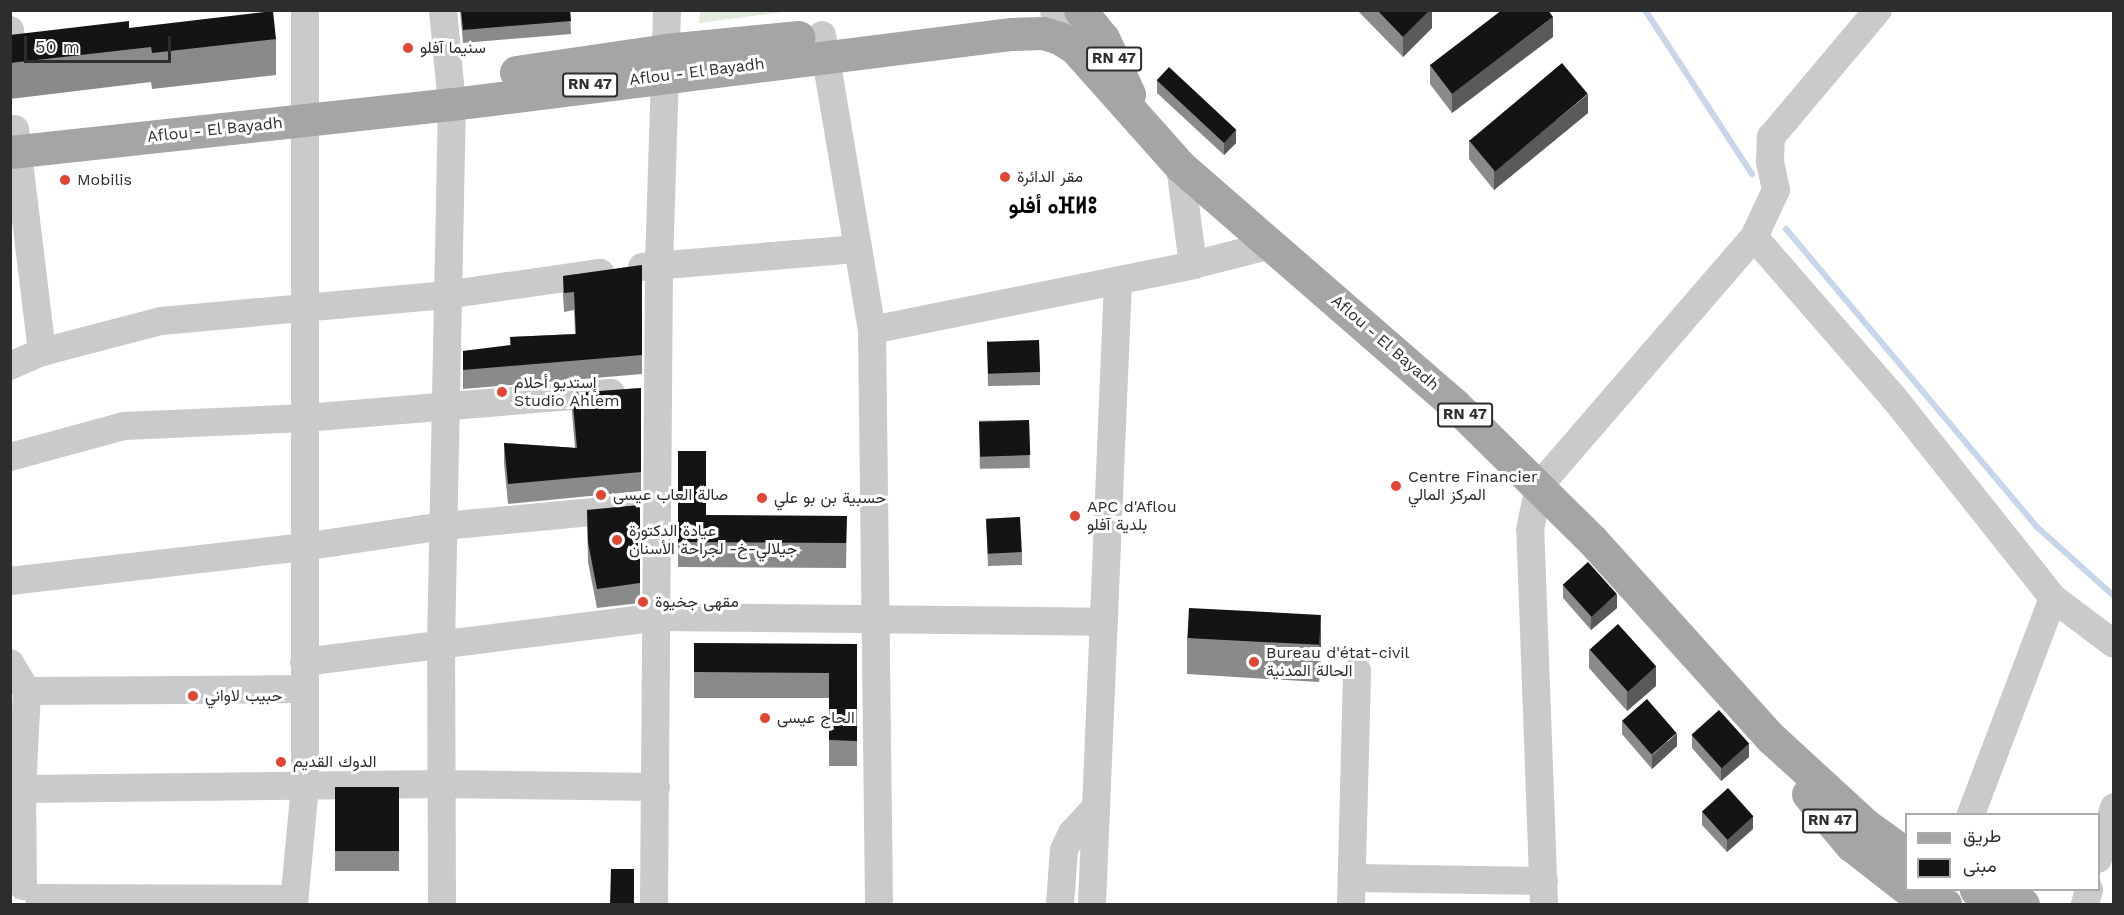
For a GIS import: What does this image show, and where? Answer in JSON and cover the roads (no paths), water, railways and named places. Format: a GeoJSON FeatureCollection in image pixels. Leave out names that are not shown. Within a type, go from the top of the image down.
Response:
{"type":"FeatureCollection","features":[{"type":"Feature","properties":{"kind":"main road","name":"Aflou - El Bayadh"},"geometry":{"type":"LineString","coordinates":[[824,46],[1014,10]]}},
{"type":"Feature","properties":{"kind":"main road","name":"Aflou - El Bayadh"},"geometry":{"type":"LineString","coordinates":[[14,141],[450,93],[665,63],[824,46],[1026,32],[1071,16],[1075,48],[1138,115],[1180,166],[1444,395],[1539,486],[1643,595],[1771,738],[1867,826],[1905,853]]}},
{"type":"Feature","properties":{"kind":"main road","name":"Aflou - El Bayadh"},"geometry":{"type":"LineString","coordinates":[[1771,738],[1794,777],[1851,845],[1905,881]]}},
{"type":"Feature","properties":{"kind":"main road"},"geometry":{"type":"LineString","coordinates":[[1979,891],[2024,904]]}},
{"type":"Feature","properties":{"kind":"street"},"geometry":{"type":"LineString","coordinates":[[10,663],[27,692],[22,789],[29,894],[294,902],[305,786],[303,547],[308,305],[305,10]]}},
{"type":"Feature","properties":{"kind":"street"},"geometry":{"type":"LineString","coordinates":[[442,904],[441,645],[450,93],[443,10]]}},
{"type":"Feature","properties":{"kind":"street"},"geometry":{"type":"LineString","coordinates":[[654,904],[661,389],[659,265],[667,10]]}},
{"type":"Feature","properties":{"kind":"street"},"geometry":{"type":"LineString","coordinates":[[1357,671],[1352,891],[1544,892],[1530,530],[1539,486],[1754,237],[1776,190],[1770,161],[1771,137],[1878,10]]}},
{"type":"Feature","properties":{"kind":"street"},"geometry":{"type":"LineString","coordinates":[[824,46],[872,330],[883,899]]}},
{"type":"Feature","properties":{"kind":"street"},"geometry":{"type":"LineString","coordinates":[[14,141],[42,352]]}},
{"type":"Feature","properties":{"kind":"street"},"geometry":{"type":"LineString","coordinates":[[1180,166],[1193,265]]}},
{"type":"Feature","properties":{"kind":"street"},"geometry":{"type":"LineString","coordinates":[[1754,237],[1894,398],[2053,598],[2114,644]]}},
{"type":"Feature","properties":{"kind":"street"},"geometry":{"type":"LineString","coordinates":[[872,330],[1118,281],[1271,245]]}},
{"type":"Feature","properties":{"kind":"street"},"geometry":{"type":"LineString","coordinates":[[10,366],[42,352],[160,321],[308,305],[445,295],[659,265],[858,249]]}},
{"type":"Feature","properties":{"kind":"street"},"geometry":{"type":"LineString","coordinates":[[1092,904],[1118,281]]}},
{"type":"Feature","properties":{"kind":"street"},"geometry":{"type":"LineString","coordinates":[[10,457],[124,426],[305,418],[661,389]]}},
{"type":"Feature","properties":{"kind":"street"},"geometry":{"type":"LineString","coordinates":[[10,581],[303,547],[444,526],[659,506]]}},
{"type":"Feature","properties":{"kind":"street"},"geometry":{"type":"LineString","coordinates":[[1971,813],[2053,598]]}},
{"type":"Feature","properties":{"kind":"street"},"geometry":{"type":"LineString","coordinates":[[27,692],[303,676],[441,645],[658,617],[1102,622]]}},
{"type":"Feature","properties":{"kind":"street"},"geometry":{"type":"LineString","coordinates":[[22,789],[441,784],[656,787]]}},
{"type":"Feature","properties":{"kind":"street"},"geometry":{"type":"LineString","coordinates":[[2100,852],[2114,807]]}},
{"type":"Feature","properties":{"kind":"street"},"geometry":{"type":"LineString","coordinates":[[1060,904],[1064,850],[1072,833],[1095,808]]}},
{"type":"Feature","properties":{"kind":"waterway"},"geometry":{"type":"LineString","coordinates":[[1645,10],[1752,174]]}},
{"type":"Feature","properties":{"kind":"waterway"},"geometry":{"type":"LineString","coordinates":[[1786,229],[2037,527],[2114,596]]}},
{"type":"Feature","properties":{"kind":"place","name":"سنيما آفلو"},"geometry":{"type":"Point","coordinates":[408,48]}},
{"type":"Feature","properties":{"kind":"place","name":"مقر الدائرة"},"geometry":{"type":"Point","coordinates":[1005,177]}},
{"type":"Feature","properties":{"kind":"place","name":"Mobilis"},"geometry":{"type":"Point","coordinates":[65,180]}},
{"type":"Feature","properties":{"kind":"place","name":"إستديو أحلام Studio Ahlem"},"geometry":{"type":"Point","coordinates":[502,392]}},
{"type":"Feature","properties":{"kind":"place","name":"Centre Financier المركز المالي"},"geometry":{"type":"Point","coordinates":[1396,486]}},
{"type":"Feature","properties":{"kind":"place","name":"صالة العاب عيسى"},"geometry":{"type":"Point","coordinates":[601,495]}},
{"type":"Feature","properties":{"kind":"place","name":"حسبية بن بو علي"},"geometry":{"type":"Point","coordinates":[762,498]}},
{"type":"Feature","properties":{"kind":"place","name":"APC d'Aflou بلدية آفلو"},"geometry":{"type":"Point","coordinates":[1075,516]}},
{"type":"Feature","properties":{"kind":"place","name":"عيادة الدكتورة جيلالي-خ- لجراحة الأسنان"},"geometry":{"type":"Point","coordinates":[617,540]}},
{"type":"Feature","properties":{"kind":"place","name":"مقهى جخيوة"},"geometry":{"type":"Point","coordinates":[643,602]}},
{"type":"Feature","properties":{"kind":"place","name":"Bureau d'état-civil الحالة المدنية"},"geometry":{"type":"Point","coordinates":[1254,662]}},
{"type":"Feature","properties":{"kind":"place","name":"حبيب لاواني"},"geometry":{"type":"Point","coordinates":[193,696]}},
{"type":"Feature","properties":{"kind":"place","name":"الحاج عيسى"},"geometry":{"type":"Point","coordinates":[765,718]}},
{"type":"Feature","properties":{"kind":"place","name":"الدوك القديم"},"geometry":{"type":"Point","coordinates":[281,762]}},
{"type":"Feature","properties":{"kind":"district","name":"أفلو ⴰⴼⵍⵓ"},"geometry":{"type":"Point","coordinates":[1053,206]}}]}
